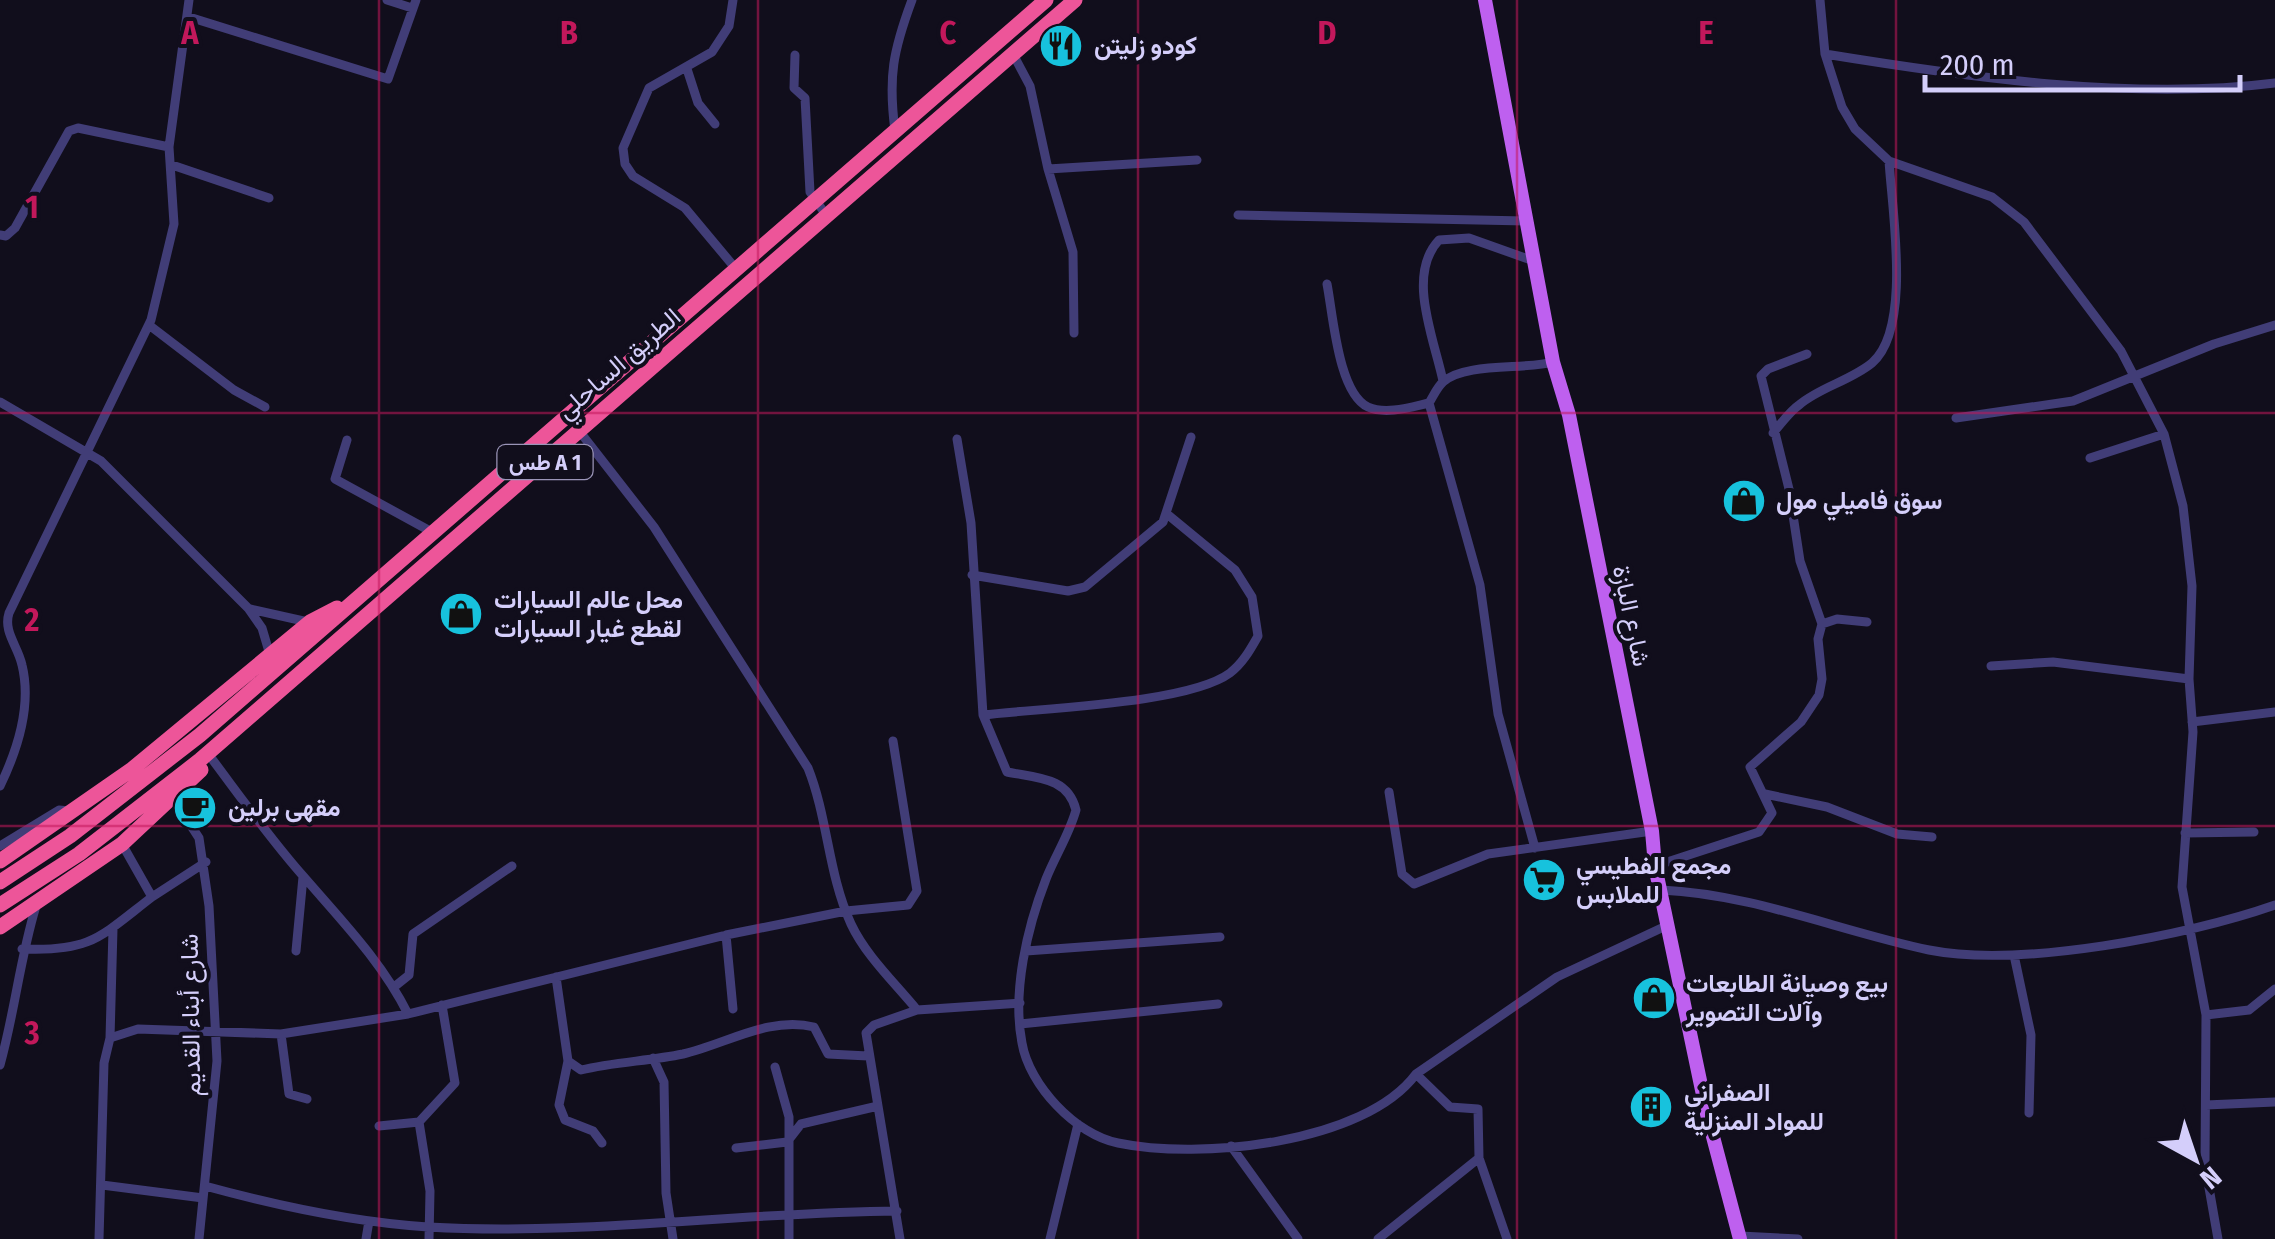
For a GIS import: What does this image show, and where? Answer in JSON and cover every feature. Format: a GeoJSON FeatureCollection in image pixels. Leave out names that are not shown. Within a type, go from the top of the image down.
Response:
{"type":"FeatureCollection","features":[{"type":"Feature","properties":{"kind":"highway","name":"الطريق الساحلي"},"geometry":{"type":"LineString","coordinates":[[0,882],[138,786],[1046,0]]}},
{"type":"Feature","properties":{"kind":"highway","name":"الطريق الساحلي"},"geometry":{"type":"LineString","coordinates":[[0,904],[80,854],[228,736],[1075,0]]}},
{"type":"Feature","properties":{"kind":"highway"},"geometry":{"type":"LineString","coordinates":[[918,114],[929,128]]}},
{"type":"Feature","properties":{"kind":"highway"},"geometry":{"type":"LineString","coordinates":[[0,862],[180,732],[310,622],[328,610],[346,606]]}},
{"type":"Feature","properties":{"kind":"highway"},"geometry":{"type":"LineString","coordinates":[[0,926],[36,906],[122,844],[212,760],[228,736]]}},
{"type":"Feature","properties":{"kind":"main road","name":"شارع البازة"},"geometry":{"type":"LineString","coordinates":[[1485,0],[1553,362],[1569,415],[1652,831],[1654,866],[1707,1114],[1740,1238]]}},
{"type":"Feature","properties":{"kind":"street"},"geometry":{"type":"LineString","coordinates":[[0,786],[19,741],[25,686],[7,621],[149,325],[174,224],[169,147],[189,0]]}},
{"type":"Feature","properties":{"kind":"street"},"geometry":{"type":"LineString","coordinates":[[189,16],[388,79],[414,4],[388,0]]}},
{"type":"Feature","properties":{"kind":"street"},"geometry":{"type":"LineString","coordinates":[[734,0],[724,37],[687,70],[672,72],[649,88],[629,127],[625,164],[634,176],[686,208],[736,269]]}},
{"type":"Feature","properties":{"kind":"street"},"geometry":{"type":"LineString","coordinates":[[895,132],[889,76],[912,0]]}},
{"type":"Feature","properties":{"kind":"street"},"geometry":{"type":"LineString","coordinates":[[1820,0],[1826,54],[1835,88],[1856,130],[1889,161],[1957,183],[2010,208],[2048,250],[2136,378],[2164,434],[2188,538],[2193,606],[2189,679],[2192,722],[2182,887],[2186,927],[2206,1015],[2205,1166],[2218,1239]]}},
{"type":"Feature","properties":{"kind":"street"},"geometry":{"type":"LineString","coordinates":[[1013,54],[1030,86],[1048,168],[1073,252],[1074,332]]}},
{"type":"Feature","properties":{"kind":"street"},"geometry":{"type":"LineString","coordinates":[[1826,54],[1896,66],[2135,89],[2275,83]]}},
{"type":"Feature","properties":{"kind":"street"},"geometry":{"type":"LineString","coordinates":[[796,55],[794,88],[805,98],[813,199],[826,216]]}},
{"type":"Feature","properties":{"kind":"street"},"geometry":{"type":"LineString","coordinates":[[687,70],[698,103],[715,124]]}},
{"type":"Feature","properties":{"kind":"street"},"geometry":{"type":"LineString","coordinates":[[0,235],[15,228],[70,131],[78,128],[169,147]]}},
{"type":"Feature","properties":{"kind":"street"},"geometry":{"type":"LineString","coordinates":[[1048,168],[1196,160]]}},
{"type":"Feature","properties":{"kind":"street"},"geometry":{"type":"LineString","coordinates":[[1772,434],[1799,404],[1856,374],[1886,348],[1892,333],[1896,268],[1889,161]]}},
{"type":"Feature","properties":{"kind":"street"},"geometry":{"type":"LineString","coordinates":[[172,165],[268,198]]}},
{"type":"Feature","properties":{"kind":"street"},"geometry":{"type":"LineString","coordinates":[[1238,215],[1528,221]]}},
{"type":"Feature","properties":{"kind":"street"},"geometry":{"type":"LineString","coordinates":[[1444,381],[1423,285],[1426,254],[1439,240],[1469,238],[1536,262]]}},
{"type":"Feature","properties":{"kind":"street"},"geometry":{"type":"LineString","coordinates":[[1327,284],[1341,361],[1358,401],[1385,411],[1429,403],[1444,381],[1495,368],[1524,370],[1553,362]]}},
{"type":"Feature","properties":{"kind":"street"},"geometry":{"type":"LineString","coordinates":[[1956,418],[2073,401],[2214,344],[2275,324]]}},
{"type":"Feature","properties":{"kind":"street"},"geometry":{"type":"LineString","coordinates":[[149,325],[234,390],[265,407]]}},
{"type":"Feature","properties":{"kind":"street"},"geometry":{"type":"LineString","coordinates":[[1654,866],[1759,832],[1772,813],[1750,767],[1801,722],[1819,695],[1822,624],[1800,561],[1788,489],[1760,376],[1768,369],[1808,354]]}},
{"type":"Feature","properties":{"kind":"street"},"geometry":{"type":"LineString","coordinates":[[0,402],[89,452],[248,608],[262,628],[270,655]]}},
{"type":"Feature","properties":{"kind":"street"},"geometry":{"type":"LineString","coordinates":[[1429,403],[1480,585],[1498,714],[1535,848]]}},
{"type":"Feature","properties":{"kind":"street"},"geometry":{"type":"LineString","coordinates":[[580,432],[654,528],[808,768],[822,802],[824,832],[846,911],[866,948],[917,1010]]}},
{"type":"Feature","properties":{"kind":"street"},"geometry":{"type":"LineString","coordinates":[[2090,458],[2164,434]]}},
{"type":"Feature","properties":{"kind":"street"},"geometry":{"type":"LineString","coordinates":[[972,575],[1068,590],[1085,587],[1156,529],[1167,514],[1191,436]]}},
{"type":"Feature","properties":{"kind":"street"},"geometry":{"type":"LineString","coordinates":[[957,439],[968,492],[983,715],[1007,772],[1061,783],[1073,796],[1076,810],[1046,879],[1026,951],[1020,1024],[1022,1046],[1041,1085],[1078,1124],[1116,1143],[1206,1150],[1354,1121],[1401,1094],[1416,1074],[1556,977],[1668,925]]}},
{"type":"Feature","properties":{"kind":"street"},"geometry":{"type":"LineString","coordinates":[[347,440],[336,480],[432,532]]}},
{"type":"Feature","properties":{"kind":"street"},"geometry":{"type":"LineString","coordinates":[[983,715],[1194,690],[1227,675],[1244,660],[1258,636],[1252,596],[1235,570],[1167,514]]}},
{"type":"Feature","properties":{"kind":"street"},"geometry":{"type":"LineString","coordinates":[[248,608],[310,622]]}},
{"type":"Feature","properties":{"kind":"street"},"geometry":{"type":"LineString","coordinates":[[1822,624],[1836,620],[1867,622]]}},
{"type":"Feature","properties":{"kind":"street"},"geometry":{"type":"LineString","coordinates":[[1991,666],[2053,662],[2189,679]]}},
{"type":"Feature","properties":{"kind":"street"},"geometry":{"type":"LineString","coordinates":[[2192,722],[2275,712]]}},
{"type":"Feature","properties":{"kind":"street"},"geometry":{"type":"LineString","coordinates":[[110,1038],[138,1028],[282,1034],[408,1014],[726,934],[846,911],[908,905],[916,897],[893,741]]}},
{"type":"Feature","properties":{"kind":"street"},"geometry":{"type":"LineString","coordinates":[[212,760],[394,986],[408,1014]]}},
{"type":"Feature","properties":{"kind":"street"},"geometry":{"type":"LineString","coordinates":[[1389,792],[1407,882],[1424,881],[1488,854],[1652,831]]}},
{"type":"Feature","properties":{"kind":"street"},"geometry":{"type":"LineString","coordinates":[[1765,794],[1826,807],[1896,834],[1932,837]]}},
{"type":"Feature","properties":{"kind":"street","name":"شارع أبناء القديم"},"geometry":{"type":"LineString","coordinates":[[173,798],[199,838],[206,862],[217,1061],[198,1239]]}},
{"type":"Feature","properties":{"kind":"street"},"geometry":{"type":"LineString","coordinates":[[0,846],[59,810],[73,812]]}},
{"type":"Feature","properties":{"kind":"street"},"geometry":{"type":"LineString","coordinates":[[2185,833],[2254,832]]}},
{"type":"Feature","properties":{"kind":"street"},"geometry":{"type":"LineString","coordinates":[[122,844],[152,897]]}},
{"type":"Feature","properties":{"kind":"street"},"geometry":{"type":"LineString","coordinates":[[22,950],[76,948],[114,929],[152,897],[206,862]]}},
{"type":"Feature","properties":{"kind":"street"},"geometry":{"type":"LineString","coordinates":[[394,986],[409,974],[413,934],[512,866]]}},
{"type":"Feature","properties":{"kind":"street"},"geometry":{"type":"LineString","coordinates":[[296,950],[303,877]]}},
{"type":"Feature","properties":{"kind":"street"},"geometry":{"type":"LineString","coordinates":[[1661,890],[1734,898],[1929,950],[2014,956],[2186,927],[2275,905]]}},
{"type":"Feature","properties":{"kind":"street"},"geometry":{"type":"LineString","coordinates":[[0,1064],[23,971],[22,950],[36,906]]}},
{"type":"Feature","properties":{"kind":"street"},"geometry":{"type":"LineString","coordinates":[[100,1239],[104,1064],[110,1038],[114,929]]}},
{"type":"Feature","properties":{"kind":"street"},"geometry":{"type":"LineString","coordinates":[[726,934],[733,1009]]}},
{"type":"Feature","properties":{"kind":"street"},"geometry":{"type":"LineString","coordinates":[[1026,951],[1220,937]]}},
{"type":"Feature","properties":{"kind":"street"},"geometry":{"type":"LineString","coordinates":[[2014,956],[2031,1035],[2029,1112]]}},
{"type":"Feature","properties":{"kind":"street"},"geometry":{"type":"LineString","coordinates":[[556,977],[568,1060],[559,1105],[566,1120],[593,1131],[602,1143]]}},
{"type":"Feature","properties":{"kind":"street"},"geometry":{"type":"LineString","coordinates":[[2206,1015],[2248,1010],[2275,990]]}},
{"type":"Feature","properties":{"kind":"street"},"geometry":{"type":"LineString","coordinates":[[900,1239],[868,1056],[869,1028],[917,1010],[1020,1003]]}},
{"type":"Feature","properties":{"kind":"street"},"geometry":{"type":"LineString","coordinates":[[1020,1024],[1218,1004]]}},
{"type":"Feature","properties":{"kind":"street"},"geometry":{"type":"LineString","coordinates":[[379,1126],[419,1122],[455,1083],[442,1006]]}},
{"type":"Feature","properties":{"kind":"street"},"geometry":{"type":"LineString","coordinates":[[568,1060],[581,1070],[653,1058],[790,1024],[814,1027],[828,1054],[868,1056]]}},
{"type":"Feature","properties":{"kind":"street"},"geometry":{"type":"LineString","coordinates":[[282,1034],[289,1094],[307,1099]]}},
{"type":"Feature","properties":{"kind":"street"},"geometry":{"type":"LineString","coordinates":[[653,1058],[664,1082],[673,1239]]}},
{"type":"Feature","properties":{"kind":"street"},"geometry":{"type":"LineString","coordinates":[[775,1067],[788,1117],[788,1239]]}},
{"type":"Feature","properties":{"kind":"street"},"geometry":{"type":"LineString","coordinates":[[1416,1074],[1450,1107],[1478,1110],[1479,1158],[1507,1239]]}},
{"type":"Feature","properties":{"kind":"street"},"geometry":{"type":"LineString","coordinates":[[2206,1106],[2275,1102]]}},
{"type":"Feature","properties":{"kind":"street"},"geometry":{"type":"LineString","coordinates":[[736,1148],[786,1142],[802,1124],[878,1106]]}},
{"type":"Feature","properties":{"kind":"street"},"geometry":{"type":"LineString","coordinates":[[419,1122],[427,1154],[430,1239]]}},
{"type":"Feature","properties":{"kind":"street"},"geometry":{"type":"LineString","coordinates":[[1050,1239],[1078,1124]]}},
{"type":"Feature","properties":{"kind":"street"},"geometry":{"type":"LineString","coordinates":[[1231,1146],[1298,1239]]}},
{"type":"Feature","properties":{"kind":"street"},"geometry":{"type":"LineString","coordinates":[[1378,1239],[1479,1158]]}},
{"type":"Feature","properties":{"kind":"street"},"geometry":{"type":"LineString","coordinates":[[102,1185],[203,1198]]}},
{"type":"Feature","properties":{"kind":"street"},"geometry":{"type":"LineString","coordinates":[[205,1186],[281,1208],[430,1227],[671,1224],[786,1212],[898,1211]]}},
{"type":"Feature","properties":{"kind":"street"},"geometry":{"type":"LineString","coordinates":[[366,1239],[369,1221]]}},
{"type":"Feature","properties":{"kind":"street"},"geometry":{"type":"LineString","coordinates":[[524,1226],[530,1239]]}},
{"type":"Feature","properties":{"kind":"street"},"geometry":{"type":"LineString","coordinates":[[1740,1238],[1798,1239]]}},
{"type":"Feature","properties":{"kind":"place","name":"كودو زليتن"},"geometry":{"type":"Point","coordinates":[1061,46]}},
{"type":"Feature","properties":{"kind":"place","name":"سوق فاميلي مول"},"geometry":{"type":"Point","coordinates":[1744,501]}},
{"type":"Feature","properties":{"kind":"place","name":"محل عالم السيارات لقطع غيار السيارات"},"geometry":{"type":"Point","coordinates":[461,614]}},
{"type":"Feature","properties":{"kind":"place","name":"مقهى برلين"},"geometry":{"type":"Point","coordinates":[195,808]}},
{"type":"Feature","properties":{"kind":"place","name":"مجمع الفطيسي للملابس"},"geometry":{"type":"Point","coordinates":[1544,880]}},
{"type":"Feature","properties":{"kind":"place","name":"بيع وصيانة الطابعات وآلات التصوير"},"geometry":{"type":"Point","coordinates":[1654,998]}},
{"type":"Feature","properties":{"kind":"place","name":"الصفراني للمواد المنزلية"},"geometry":{"type":"Point","coordinates":[1651,1107]}}]}
